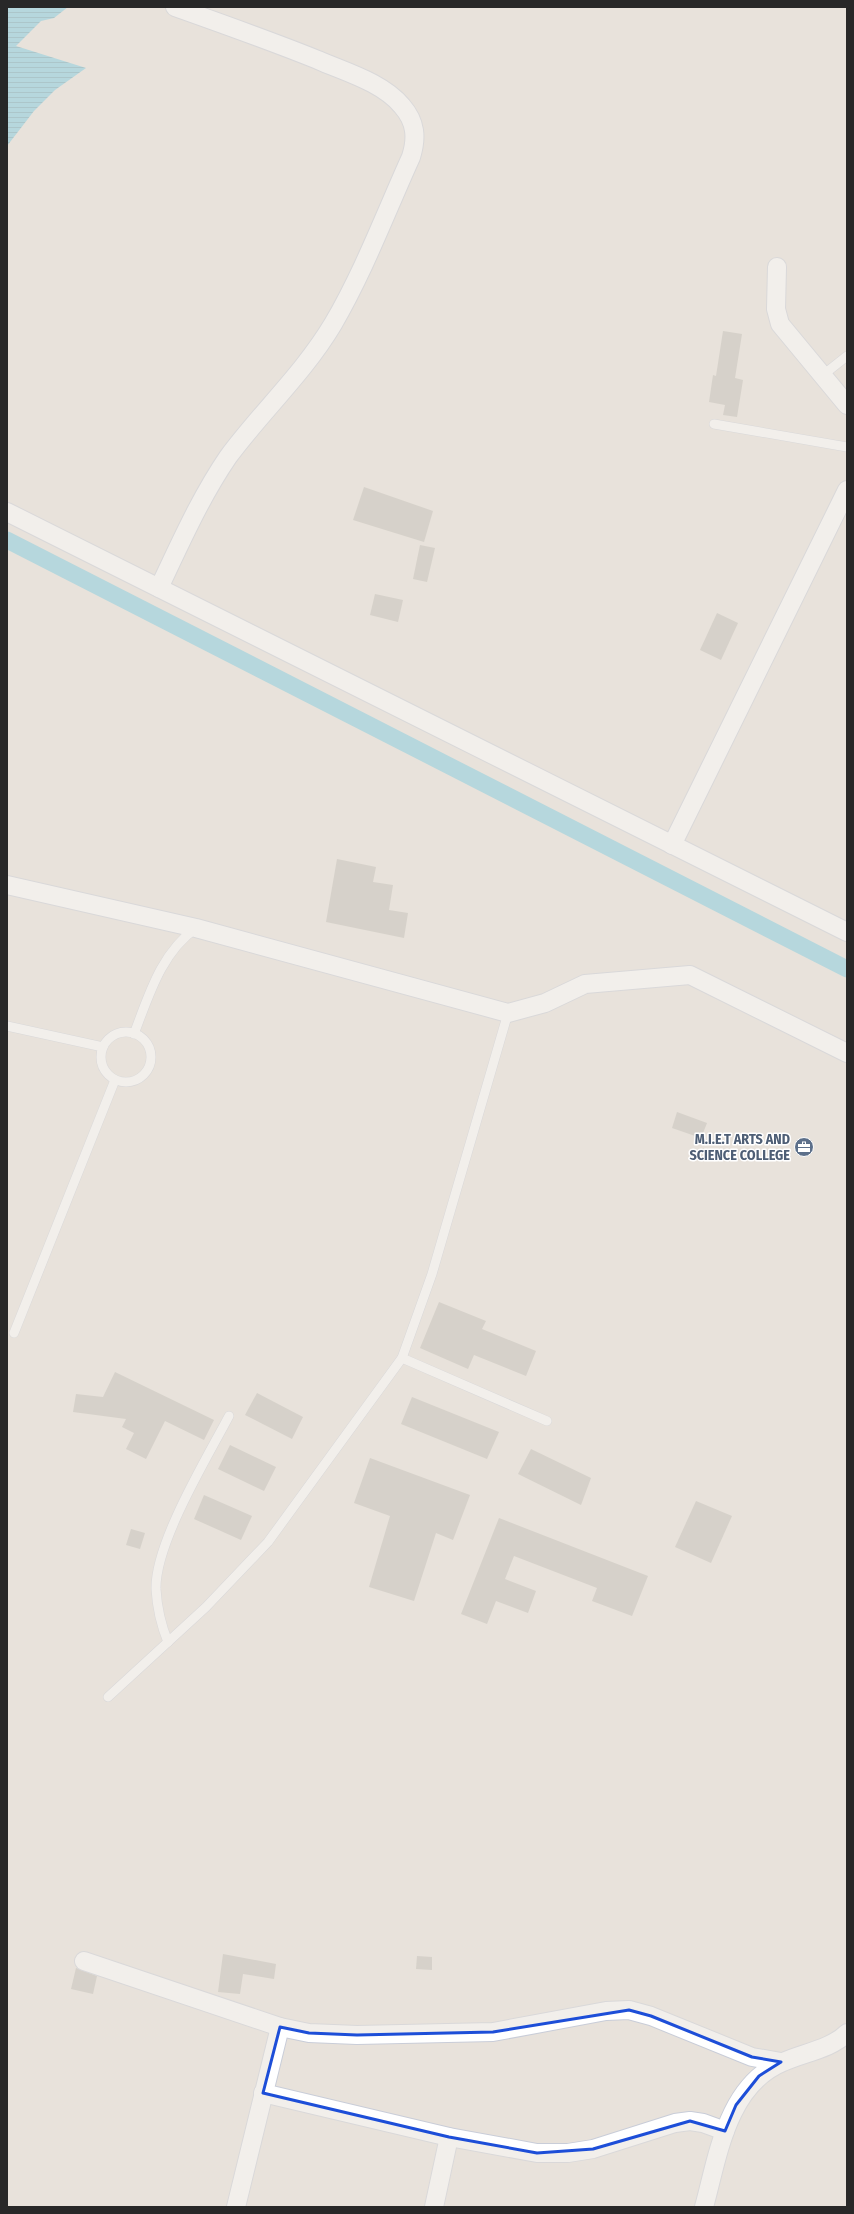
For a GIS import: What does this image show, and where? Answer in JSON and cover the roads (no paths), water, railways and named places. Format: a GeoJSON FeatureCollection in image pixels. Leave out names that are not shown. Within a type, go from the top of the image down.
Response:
{"type":"FeatureCollection","features":[{"type":"Feature","properties":{"kind":"street"},"geometry":{"type":"LineString","coordinates":[[158,588],[200,505],[227,459],[253,425],[306,366],[333,324],[362,266],[411,157],[416,141],[412,121],[402,106],[382,90],[353,74],[176,7]]}},
{"type":"Feature","properties":{"kind":"street"},"geometry":{"type":"LineString","coordinates":[[777,267],[776,309],[780,324],[847,405]]}},
{"type":"Feature","properties":{"kind":"street"},"geometry":{"type":"LineString","coordinates":[[672,844],[847,490]]}},
{"type":"Feature","properties":{"kind":"street"},"geometry":{"type":"LineString","coordinates":[[7,512],[847,932]]}},
{"type":"Feature","properties":{"kind":"street"},"geometry":{"type":"LineString","coordinates":[[7,885],[196,928],[508,1013],[545,1003],[585,984],[690,975],[847,1053]]}},
{"type":"Feature","properties":{"kind":"street"},"geometry":{"type":"LineString","coordinates":[[84,1961],[280,2027],[309,2033],[357,2035],[493,2032],[606,2011],[629,2010],[651,2016],[752,2058],[781,2062]]}},
{"type":"Feature","properties":{"kind":"street"},"geometry":{"type":"LineString","coordinates":[[236,2207],[280,2027]]}},
{"type":"Feature","properties":{"kind":"street"},"geometry":{"type":"LineString","coordinates":[[704,2207],[725,2131],[736,2105],[759,2076],[781,2062],[819,2048],[843,2037],[847,2033]]}},
{"type":"Feature","properties":{"kind":"street"},"geometry":{"type":"LineString","coordinates":[[263,2093],[449,2137],[537,2153],[568,2153],[593,2149],[675,2123],[690,2121],[703,2123],[725,2131]]}},
{"type":"Feature","properties":{"kind":"street"},"geometry":{"type":"LineString","coordinates":[[434,2207],[449,2137]]}},
{"type":"Feature","properties":{"kind":"lane"},"geometry":{"type":"LineString","coordinates":[[823,375],[847,356]]}},
{"type":"Feature","properties":{"kind":"lane"},"geometry":{"type":"LineString","coordinates":[[714,424],[847,447]]}},
{"type":"Feature","properties":{"kind":"lane"},"geometry":{"type":"LineString","coordinates":[[134,1034],[166,957],[176,944],[196,928]]}},
{"type":"Feature","properties":{"kind":"lane"},"geometry":{"type":"LineString","coordinates":[[108,1697],[206,1606],[268,1542],[402,1358],[432,1274],[508,1013]]}},
{"type":"Feature","properties":{"kind":"lane"},"geometry":{"type":"LineString","coordinates":[[7,1026],[103,1047]]}},
{"type":"Feature","properties":{"kind":"lane"},"geometry":{"type":"LineString","coordinates":[[122,1032],[134,1034],[145,1040],[150,1047],[151,1063],[148,1071],[136,1081],[128,1083],[115,1080],[106,1072],[102,1064],[103,1047],[114,1035],[122,1032]]}},
{"type":"Feature","properties":{"kind":"lane"},"geometry":{"type":"LineString","coordinates":[[14,1333],[115,1080]]}},
{"type":"Feature","properties":{"kind":"lane"},"geometry":{"type":"LineString","coordinates":[[402,1358],[547,1421]]}},
{"type":"Feature","properties":{"kind":"lane"},"geometry":{"type":"LineString","coordinates":[[168,1642],[161,1624],[156,1588],[161,1559],[172,1528],[229,1416]]}},
{"type":"Feature","properties":{"kind":"water"},"geometry":{"type":"Polygon","coordinates":[[[7,7],[68,7],[54,18],[41,21],[16,46],[86,68],[55,90],[34,111],[7,146],[7,7]]]}},
{"type":"Feature","properties":{"kind":"waterway"},"geometry":{"type":"LineString","coordinates":[[7,540],[847,969]]}},
{"type":"Feature","properties":{"kind":"place","name":"M.I.E.T ARTS AND SCIENCE COLLEGE"},"geometry":{"type":"Point","coordinates":[804,1147]}}]}
